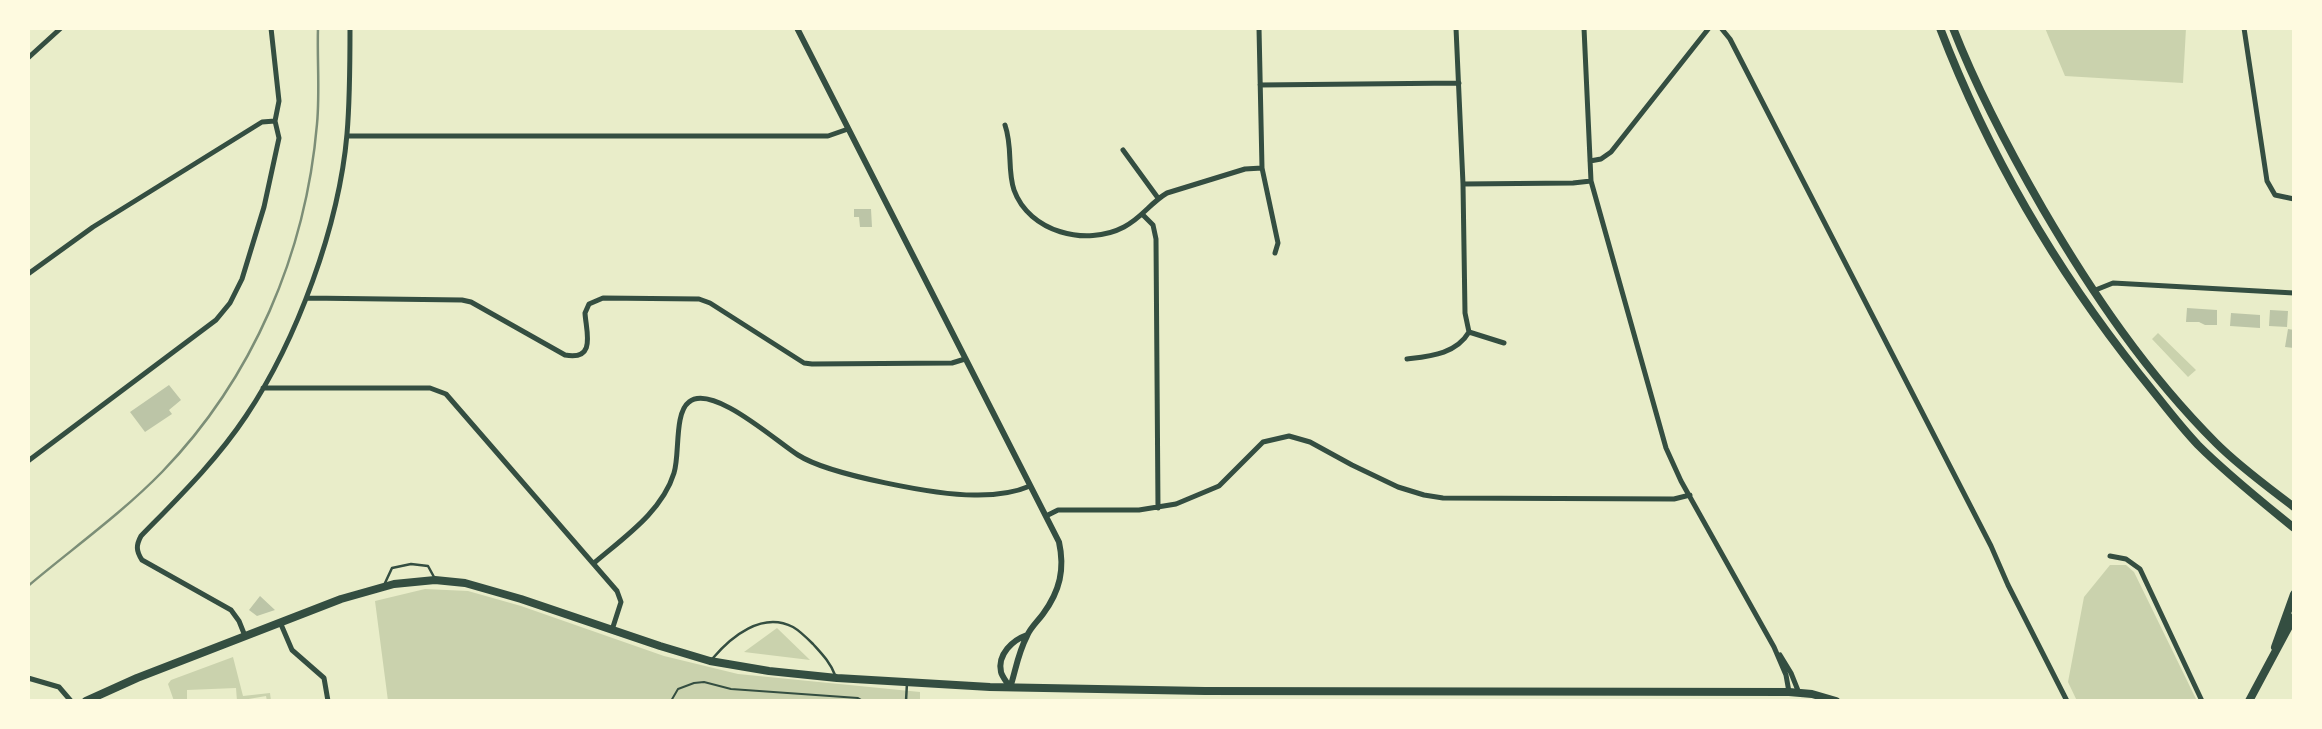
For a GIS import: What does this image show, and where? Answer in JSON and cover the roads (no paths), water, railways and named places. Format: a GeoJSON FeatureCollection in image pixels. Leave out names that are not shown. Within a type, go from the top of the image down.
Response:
{"type":"FeatureCollection","features":[{"type":"Feature","properties":{"kind":"main road"},"geometry":{"type":"LineString","coordinates":[[1940,28],[1984,131],[2084,301],[2195,442],[2226,472],[2294,527]]}},
{"type":"Feature","properties":{"kind":"main road"},"geometry":{"type":"LineString","coordinates":[[1954,28],[1987,108],[2012,156],[2092,291],[2199,425],[2244,468],[2294,507]]}},
{"type":"Feature","properties":{"kind":"main road"},"geometry":{"type":"LineString","coordinates":[[86,701],[137,678],[341,599],[384,586],[435,580],[476,586],[710,661],[837,678],[1010,688],[1281,695],[1730,696],[1788,692],[1836,701]]}},
{"type":"Feature","properties":{"kind":"main road"},"geometry":{"type":"LineString","coordinates":[[2271,661],[2294,594]]}},
{"type":"Feature","properties":{"kind":"main road"},"geometry":{"type":"LineString","coordinates":[[2249,701],[2294,617]]}},
{"type":"Feature","properties":{"kind":"street"},"geometry":{"type":"LineString","coordinates":[[28,57],[61,28]]}},
{"type":"Feature","properties":{"kind":"street"},"geometry":{"type":"LineString","coordinates":[[28,461],[216,320],[230,303],[242,279],[264,207],[279,138],[275,121],[279,101],[271,28]]}},
{"type":"Feature","properties":{"kind":"street"},"geometry":{"type":"LineString","coordinates":[[245,636],[231,610],[142,560],[137,549],[141,536],[228,441],[263,388],[307,298],[333,211],[347,136],[350,28]]}},
{"type":"Feature","properties":{"kind":"street"},"geometry":{"type":"LineString","coordinates":[[797,28],[1059,542],[1063,560],[1060,583],[1053,601],[1027,635],[1018,653],[1010,688]]}},
{"type":"Feature","properties":{"kind":"street"},"geometry":{"type":"LineString","coordinates":[[1259,28],[1262,168],[1279,243],[1275,253]]}},
{"type":"Feature","properties":{"kind":"street"},"geometry":{"type":"LineString","coordinates":[[1407,359],[1454,348],[1462,344],[1469,332],[1464,303],[1463,184],[1456,28]]}},
{"type":"Feature","properties":{"kind":"street"},"geometry":{"type":"LineString","coordinates":[[1584,28],[1591,181],[1666,448],[1774,647],[1791,673],[1799,693]]}},
{"type":"Feature","properties":{"kind":"street"},"geometry":{"type":"LineString","coordinates":[[1590,161],[1601,159],[1611,152],[1710,28]]}},
{"type":"Feature","properties":{"kind":"street"},"geometry":{"type":"LineString","coordinates":[[1721,28],[1730,39],[1790,153],[1907,386],[1992,547],[2008,585],[2067,701]]}},
{"type":"Feature","properties":{"kind":"street"},"geometry":{"type":"LineString","coordinates":[[2244,28],[2267,181],[2275,195],[2294,199]]}},
{"type":"Feature","properties":{"kind":"street"},"geometry":{"type":"LineString","coordinates":[[1260,85],[1459,83]]}},
{"type":"Feature","properties":{"kind":"street"},"geometry":{"type":"LineString","coordinates":[[28,274],[93,227],[262,122],[275,121]]}},
{"type":"Feature","properties":{"kind":"street"},"geometry":{"type":"LineString","coordinates":[[1005,125],[1011,142],[1011,175],[1016,194],[1030,216],[1044,226],[1069,234],[1105,233],[1125,226],[1143,215],[1158,198],[1167,193],[1245,169],[1262,168]]}},
{"type":"Feature","properties":{"kind":"street"},"geometry":{"type":"LineString","coordinates":[[347,136],[828,136],[848,129]]}},
{"type":"Feature","properties":{"kind":"street"},"geometry":{"type":"LineString","coordinates":[[1123,150],[1158,198]]}},
{"type":"Feature","properties":{"kind":"street"},"geometry":{"type":"LineString","coordinates":[[1463,184],[1591,181]]}},
{"type":"Feature","properties":{"kind":"street"},"geometry":{"type":"LineString","coordinates":[[1143,215],[1153,225],[1156,239],[1158,508]]}},
{"type":"Feature","properties":{"kind":"street"},"geometry":{"type":"LineString","coordinates":[[2092,291],[2113,283],[2294,293]]}},
{"type":"Feature","properties":{"kind":"street"},"geometry":{"type":"LineString","coordinates":[[307,298],[462,300],[471,302],[565,355],[572,356],[586,348],[588,337],[585,313],[593,301],[603,298],[699,299],[710,303],[804,363],[952,363],[965,359]]}},
{"type":"Feature","properties":{"kind":"street"},"geometry":{"type":"LineString","coordinates":[[1469,332],[1504,343]]}},
{"type":"Feature","properties":{"kind":"street"},"geometry":{"type":"LineString","coordinates":[[263,388],[441,390],[594,563],[620,598],[612,630]]}},
{"type":"Feature","properties":{"kind":"street"},"geometry":{"type":"LineString","coordinates":[[594,563],[643,520],[658,503],[675,472],[684,408],[698,398],[713,400],[735,411],[805,460],[882,481],[976,495],[1018,491],[1030,486]]}},
{"type":"Feature","properties":{"kind":"street"},"geometry":{"type":"LineString","coordinates":[[1046,516],[1058,510],[1158,508],[1210,491],[1227,479],[1263,442],[1289,436],[1310,442],[1398,487],[1433,496],[1674,499],[1690,495]]}},
{"type":"Feature","properties":{"kind":"street"},"geometry":{"type":"LineString","coordinates":[[2110,556],[2126,559],[2140,569],[2202,701]]}},
{"type":"Feature","properties":{"kind":"street"},"geometry":{"type":"LineString","coordinates":[[280,622],[292,650],[324,678],[328,701]]}},
{"type":"Feature","properties":{"kind":"street"},"geometry":{"type":"LineString","coordinates":[[1010,688],[1001,673],[1003,657],[1015,639],[1027,635]]}},
{"type":"Feature","properties":{"kind":"street"},"geometry":{"type":"LineString","coordinates":[[1774,647],[1786,675],[1788,692]]}},
{"type":"Feature","properties":{"kind":"street"},"geometry":{"type":"LineString","coordinates":[[28,678],[59,687],[71,701]]}},
{"type":"Feature","properties":{"kind":"lane"},"geometry":{"type":"LineString","coordinates":[[384,586],[390,569],[405,565],[425,565],[431,570],[435,580]]}},
{"type":"Feature","properties":{"kind":"lane"},"geometry":{"type":"LineString","coordinates":[[710,661],[729,641],[750,627],[786,624],[795,628],[818,649],[830,663],[837,678]]}},
{"type":"Feature","properties":{"kind":"lane"},"geometry":{"type":"LineString","coordinates":[[906,701],[907,683]]}},
{"type":"Feature","properties":{"kind":"railway"},"geometry":{"type":"LineString","coordinates":[[28,586],[113,517],[162,472],[223,396],[248,355],[270,311],[301,220],[317,124],[318,28]]}}]}
